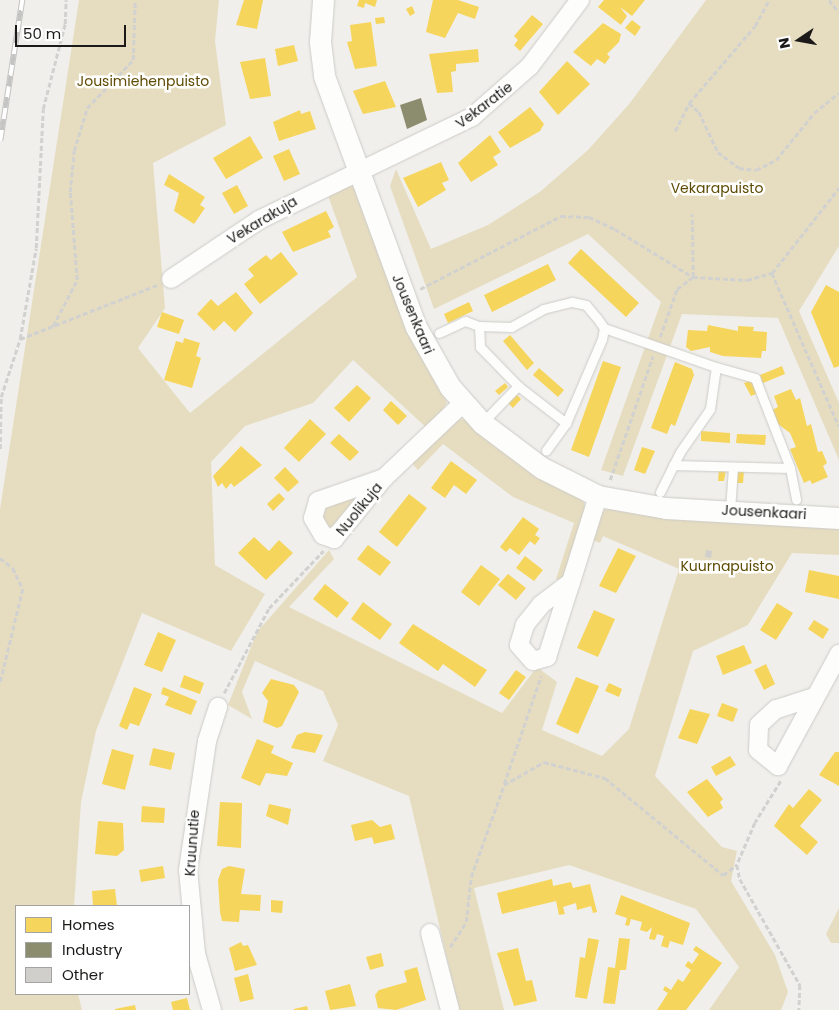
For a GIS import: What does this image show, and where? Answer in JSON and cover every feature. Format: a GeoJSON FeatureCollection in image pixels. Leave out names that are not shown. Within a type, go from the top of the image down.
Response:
{"type":"FeatureCollection","features":[{"type":"Feature","properties":{"kind":"street","name":"Jousenkaari"},"geometry":{"type":"LineString","coordinates":[[323,0],[320,42],[324,76],[422,341],[463,403],[482,423],[542,468],[603,484],[666,508],[730,510],[839,518]]}},
{"type":"Feature","properties":{"kind":"street","name":"Vekaratie"},"geometry":{"type":"LineString","coordinates":[[358,170],[444,134],[486,107],[530,66],[580,0]]}},
{"type":"Feature","properties":{"kind":"street","name":"Vekarakuja"},"geometry":{"type":"LineString","coordinates":[[171,279],[259,220],[358,170]]}},
{"type":"Feature","properties":{"kind":"street","name":"Nuolikuja"},"geometry":{"type":"LineString","coordinates":[[384,478],[318,501],[313,518],[322,535],[334,539],[384,478],[463,403]]}},
{"type":"Feature","properties":{"kind":"street"},"geometry":{"type":"LineString","coordinates":[[571,582],[541,605],[525,626],[519,645],[533,661],[547,657],[603,484]]}},
{"type":"Feature","properties":{"kind":"street"},"geometry":{"type":"LineString","coordinates":[[814,698],[839,654]]}},
{"type":"Feature","properties":{"kind":"street","name":"Kruunutie"},"geometry":{"type":"LineString","coordinates":[[212,1010],[196,954],[188,870],[206,741],[218,707]]}},
{"type":"Feature","properties":{"kind":"street"},"geometry":{"type":"LineString","coordinates":[[430,933],[450,1010]]}},
{"type":"Feature","properties":{"kind":"lane"},"geometry":{"type":"LineString","coordinates":[[439,334],[465,321],[479,326],[511,327],[543,309],[572,302],[586,305],[604,328],[656,349],[755,378],[790,468],[796,498]]}},
{"type":"Feature","properties":{"kind":"lane"},"geometry":{"type":"LineString","coordinates":[[479,326],[480,347],[518,386],[566,423]]}},
{"type":"Feature","properties":{"kind":"lane"},"geometry":{"type":"LineString","coordinates":[[546,451],[566,423],[604,328]]}},
{"type":"Feature","properties":{"kind":"lane"},"geometry":{"type":"LineString","coordinates":[[660,492],[673,465],[710,409],[716,367]]}},
{"type":"Feature","properties":{"kind":"lane"},"geometry":{"type":"LineString","coordinates":[[482,423],[518,386]]}},
{"type":"Feature","properties":{"kind":"lane"},"geometry":{"type":"LineString","coordinates":[[673,465],[790,468]]}},
{"type":"Feature","properties":{"kind":"lane"},"geometry":{"type":"LineString","coordinates":[[730,510],[733,467]]}},
{"type":"Feature","properties":{"kind":"path"},"geometry":{"type":"LineString","coordinates":[[0,449],[1,397],[20,339],[36,248],[43,109],[64,24],[66,0]]}},
{"type":"Feature","properties":{"kind":"path"},"geometry":{"type":"LineString","coordinates":[[53,326],[77,280],[70,192],[74,151],[87,108],[133,60],[135,0]]}},
{"type":"Feature","properties":{"kind":"path"},"geometry":{"type":"LineString","coordinates":[[675,131],[689,103],[755,26],[768,0]]}},
{"type":"Feature","properties":{"kind":"path"},"geometry":{"type":"LineString","coordinates":[[829,0],[839,12]]}},
{"type":"Feature","properties":{"kind":"path"},"geometry":{"type":"LineString","coordinates":[[689,103],[699,112],[718,152],[739,168],[756,170],[776,160],[814,113],[839,93]]}},
{"type":"Feature","properties":{"kind":"path"},"geometry":{"type":"LineString","coordinates":[[420,290],[562,216],[589,217],[615,229],[693,277],[747,280],[772,272],[839,188]]}},
{"type":"Feature","properties":{"kind":"path"},"geometry":{"type":"LineString","coordinates":[[692,214],[693,277]]}},
{"type":"Feature","properties":{"kind":"path"},"geometry":{"type":"LineString","coordinates":[[772,272],[839,426]]}},
{"type":"Feature","properties":{"kind":"path"},"geometry":{"type":"LineString","coordinates":[[618,482],[603,484],[656,349],[677,289],[693,277]]}},
{"type":"Feature","properties":{"kind":"path"},"geometry":{"type":"LineString","coordinates":[[20,339],[171,279]]}},
{"type":"Feature","properties":{"kind":"path"},"geometry":{"type":"LineString","coordinates":[[218,707],[241,655],[269,608],[334,539]]}},
{"type":"Feature","properties":{"kind":"path"},"geometry":{"type":"LineString","coordinates":[[0,558],[13,568],[23,589],[0,684]]}},
{"type":"Feature","properties":{"kind":"path"},"geometry":{"type":"LineString","coordinates":[[438,966],[466,922],[471,878],[547,657]]}},
{"type":"Feature","properties":{"kind":"path"},"geometry":{"type":"LineString","coordinates":[[504,785],[544,762],[605,778],[723,875],[737,865]]}},
{"type":"Feature","properties":{"kind":"path"},"geometry":{"type":"LineString","coordinates":[[787,773],[754,822],[737,865],[740,880],[800,985],[799,1010]]}},
{"type":"Feature","properties":{"kind":"green space","name":"Jousimiehenpuisto"},"geometry":{"type":"Polygon","coordinates":[[[79,0],[219,0],[215,41],[226,125],[153,163],[165,308],[138,348],[190,413],[357,277],[326,190],[348,184],[357,189],[447,403],[429,430],[353,360],[313,403],[245,426],[211,462],[215,565],[265,594],[231,651],[142,613],[96,731],[81,802],[74,905],[15,905],[15,995],[78,995],[82,1010],[0,1010],[0,509],[79,0]]]}},
{"type":"Feature","properties":{"kind":"green space","name":"Vekarapuisto"},"geometry":{"type":"Polygon","coordinates":[[[706,0],[839,0],[839,246],[799,311],[839,403],[839,460],[778,318],[682,314],[623,476],[601,470],[661,302],[588,234],[434,309],[390,186],[396,169],[431,249],[488,225],[541,191],[588,150],[630,103],[706,0]]]}},
{"type":"Feature","properties":{"kind":"green space"},"geometry":{"type":"Polygon","coordinates":[[[465,419],[583,500],[587,513],[571,568],[561,581],[556,579],[574,523],[513,497],[443,444],[418,470],[414,466],[413,462],[457,420],[465,419]]]}},
{"type":"Feature","properties":{"kind":"green space"},"geometry":{"type":"Polygon","coordinates":[[[371,486],[337,526],[326,529],[319,506],[371,486]]]}},
{"type":"Feature","properties":{"kind":"green space","name":"Kuurnapuisto"},"geometry":{"type":"Polygon","coordinates":[[[608,508],[839,524],[839,555],[792,553],[748,625],[693,651],[655,776],[722,847],[737,851],[731,881],[775,955],[788,992],[781,1010],[709,1010],[739,967],[696,909],[569,865],[474,888],[504,1010],[459,1010],[409,796],[323,761],[338,725],[323,691],[255,661],[242,692],[252,719],[228,705],[257,632],[329,550],[334,559],[289,607],[502,713],[537,667],[557,682],[542,730],[602,756],[629,729],[679,569],[603,536],[600,543],[593,540],[600,513],[608,508]]]}},
{"type":"Feature","properties":{"kind":"green space"},"geometry":{"type":"Polygon","coordinates":[[[839,908],[839,943],[831,943],[826,934],[839,908]]]}},
{"type":"Feature","properties":{"kind":"building: Homes"},"geometry":{"type":"Polygon","coordinates":[[[244,0],[263,0],[257,29],[236,25],[244,0]]]}},
{"type":"Feature","properties":{"kind":"building: Homes"},"geometry":{"type":"Polygon","coordinates":[[[359,0],[377,0],[375,7],[365,3],[364,8],[357,6],[359,0]]]}},
{"type":"Feature","properties":{"kind":"building: Homes"},"geometry":{"type":"Polygon","coordinates":[[[433,0],[458,0],[479,7],[475,19],[458,13],[445,38],[426,32],[433,0]]]}},
{"type":"Feature","properties":{"kind":"building: Homes"},"geometry":{"type":"Polygon","coordinates":[[[604,0],[645,0],[632,16],[620,7],[627,16],[621,25],[598,7],[604,0]]]}},
{"type":"Feature","properties":{"kind":"building: Homes"},"geometry":{"type":"Polygon","coordinates":[[[412,6],[415,13],[410,16],[406,9],[412,6]]]}},
{"type":"Feature","properties":{"kind":"building: Homes"},"geometry":{"type":"Polygon","coordinates":[[[532,15],[543,24],[520,51],[514,45],[518,40],[514,36],[532,15]]]}},
{"type":"Feature","properties":{"kind":"building: Homes"},"geometry":{"type":"Polygon","coordinates":[[[384,17],[385,23],[376,24],[375,18],[384,17]]]}},
{"type":"Feature","properties":{"kind":"building: Homes"},"geometry":{"type":"Polygon","coordinates":[[[632,20],[641,27],[635,36],[625,28],[632,20]]]}},
{"type":"Feature","properties":{"kind":"building: Homes"},"geometry":{"type":"Polygon","coordinates":[[[371,22],[377,66],[355,69],[347,42],[352,41],[350,25],[371,22]]]}},
{"type":"Feature","properties":{"kind":"building: Homes"},"geometry":{"type":"Polygon","coordinates":[[[603,23],[621,34],[619,42],[607,54],[610,57],[605,64],[597,59],[591,66],[573,52],[603,23]]]}},
{"type":"Feature","properties":{"kind":"building: Homes"},"geometry":{"type":"Polygon","coordinates":[[[294,45],[298,61],[278,66],[275,49],[294,45]]]}},
{"type":"Feature","properties":{"kind":"building: Homes"},"geometry":{"type":"Polygon","coordinates":[[[478,49],[479,62],[456,64],[456,71],[451,72],[453,92],[437,93],[429,54],[478,49]]]}},
{"type":"Feature","properties":{"kind":"building: Homes"},"geometry":{"type":"Polygon","coordinates":[[[265,58],[271,96],[250,99],[240,62],[265,58]]]}},
{"type":"Feature","properties":{"kind":"building: Homes"},"geometry":{"type":"Polygon","coordinates":[[[567,61],[590,84],[558,115],[539,92],[567,61]]]}},
{"type":"Feature","properties":{"kind":"building: Homes"},"geometry":{"type":"Polygon","coordinates":[[[385,81],[396,107],[363,114],[353,91],[385,81]]]}},
{"type":"Feature","properties":{"kind":"building: Homes"},"geometry":{"type":"Polygon","coordinates":[[[530,107],[544,124],[540,131],[510,148],[498,132],[530,107]]]}},
{"type":"Feature","properties":{"kind":"building: Homes"},"geometry":{"type":"Polygon","coordinates":[[[300,110],[301,114],[310,111],[316,129],[279,141],[273,122],[300,110]]]}},
{"type":"Feature","properties":{"kind":"building: Homes"},"geometry":{"type":"Polygon","coordinates":[[[490,135],[501,152],[493,157],[498,165],[471,182],[458,163],[490,135]]]}},
{"type":"Feature","properties":{"kind":"building: Homes"},"geometry":{"type":"Polygon","coordinates":[[[250,136],[263,158],[226,179],[213,158],[250,136]]]}},
{"type":"Feature","properties":{"kind":"building: Homes"},"geometry":{"type":"Polygon","coordinates":[[[289,149],[300,174],[284,181],[273,156],[289,149]]]}},
{"type":"Feature","properties":{"kind":"building: Homes"},"geometry":{"type":"Polygon","coordinates":[[[441,162],[449,180],[442,183],[446,190],[418,207],[403,178],[441,162]]]}},
{"type":"Feature","properties":{"kind":"building: Homes"},"geometry":{"type":"Polygon","coordinates":[[[169,174],[205,197],[200,205],[205,208],[194,224],[174,211],[179,193],[164,185],[169,174]]]}},
{"type":"Feature","properties":{"kind":"building: Homes"},"geometry":{"type":"Polygon","coordinates":[[[237,185],[248,206],[234,214],[222,193],[237,185]]]}},
{"type":"Feature","properties":{"kind":"building: Homes"},"geometry":{"type":"Polygon","coordinates":[[[326,211],[334,227],[328,231],[331,237],[293,252],[282,232],[326,211]]]}},
{"type":"Feature","properties":{"kind":"building: Homes"},"geometry":{"type":"Polygon","coordinates":[[[581,249],[639,303],[626,317],[568,263],[581,249]]]}},
{"type":"Feature","properties":{"kind":"building: Homes"},"geometry":{"type":"Polygon","coordinates":[[[281,252],[298,274],[260,304],[244,284],[254,276],[248,269],[266,255],[271,260],[281,252]]]}},
{"type":"Feature","properties":{"kind":"building: Homes"},"geometry":{"type":"Polygon","coordinates":[[[548,264],[556,280],[492,312],[484,295],[548,264]]]}},
{"type":"Feature","properties":{"kind":"building: Homes"},"geometry":{"type":"Polygon","coordinates":[[[826,285],[839,292],[839,366],[834,368],[811,312],[826,285]]]}},
{"type":"Feature","properties":{"kind":"building: Homes"},"geometry":{"type":"Polygon","coordinates":[[[236,292],[253,313],[235,332],[224,321],[214,331],[197,314],[211,299],[218,306],[236,292]]]}},
{"type":"Feature","properties":{"kind":"building: Homes"},"geometry":{"type":"Polygon","coordinates":[[[469,302],[473,311],[448,323],[444,314],[469,302]]]}},
{"type":"Feature","properties":{"kind":"building: Homes"},"geometry":{"type":"Polygon","coordinates":[[[162,312],[184,320],[179,334],[157,327],[162,312]]]}},
{"type":"Feature","properties":{"kind":"building: Homes"},"geometry":{"type":"Polygon","coordinates":[[[708,325],[738,331],[738,326],[754,327],[753,331],[767,332],[766,351],[762,351],[761,358],[723,356],[710,352],[710,347],[691,351],[686,347],[688,330],[707,331],[708,325]]]}},
{"type":"Feature","properties":{"kind":"building: Homes"},"geometry":{"type":"Polygon","coordinates":[[[510,335],[534,363],[527,370],[503,341],[510,335]]]}},
{"type":"Feature","properties":{"kind":"building: Homes"},"geometry":{"type":"Polygon","coordinates":[[[184,338],[200,343],[196,356],[201,358],[192,388],[164,380],[176,341],[183,343],[184,338]]]}},
{"type":"Feature","properties":{"kind":"building: Homes"},"geometry":{"type":"Polygon","coordinates":[[[603,361],[621,367],[589,457],[571,450],[603,361]]]}},
{"type":"Feature","properties":{"kind":"building: Homes"},"geometry":{"type":"Polygon","coordinates":[[[675,362],[692,369],[694,375],[675,426],[671,424],[667,434],[651,428],[675,362]]]}},
{"type":"Feature","properties":{"kind":"building: Homes"},"geometry":{"type":"Polygon","coordinates":[[[782,366],[785,374],[763,383],[760,375],[782,366]]]}},
{"type":"Feature","properties":{"kind":"building: Homes"},"geometry":{"type":"Polygon","coordinates":[[[539,368],[564,390],[558,397],[533,375],[539,368]]]}},
{"type":"Feature","properties":{"kind":"building: Homes"},"geometry":{"type":"Polygon","coordinates":[[[752,380],[758,393],[751,396],[744,383],[752,380]]]}},
{"type":"Feature","properties":{"kind":"building: Homes"},"geometry":{"type":"Polygon","coordinates":[[[505,383],[508,387],[499,395],[495,391],[505,383]]]}},
{"type":"Feature","properties":{"kind":"building: Homes"},"geometry":{"type":"Polygon","coordinates":[[[357,385],[371,398],[349,422],[334,408],[357,385]]]}},
{"type":"Feature","properties":{"kind":"building: Homes"},"geometry":{"type":"Polygon","coordinates":[[[791,389],[796,400],[800,398],[807,426],[811,424],[818,452],[822,451],[827,463],[823,466],[828,477],[812,484],[810,480],[804,483],[790,449],[796,447],[790,433],[778,424],[772,410],[778,407],[774,396],[791,389]]]}},
{"type":"Feature","properties":{"kind":"building: Homes"},"geometry":{"type":"Polygon","coordinates":[[[516,394],[521,399],[513,408],[508,403],[516,394]]]}},
{"type":"Feature","properties":{"kind":"building: Homes"},"geometry":{"type":"Polygon","coordinates":[[[391,401],[407,416],[398,425],[383,410],[391,401]]]}},
{"type":"Feature","properties":{"kind":"building: Homes"},"geometry":{"type":"Polygon","coordinates":[[[310,419],[326,434],[299,462],[284,448],[310,419]]]}},
{"type":"Feature","properties":{"kind":"building: Homes"},"geometry":{"type":"Polygon","coordinates":[[[701,431],[730,433],[730,443],[701,441],[701,431]]]}},
{"type":"Feature","properties":{"kind":"building: Homes"},"geometry":{"type":"Polygon","coordinates":[[[339,434],[359,452],[350,461],[330,443],[339,434]]]}},
{"type":"Feature","properties":{"kind":"building: Homes"},"geometry":{"type":"Polygon","coordinates":[[[737,434],[766,435],[765,445],[736,443],[737,434]]]}},
{"type":"Feature","properties":{"kind":"building: Homes"},"geometry":{"type":"Polygon","coordinates":[[[241,446],[262,465],[234,487],[231,483],[226,489],[222,483],[218,487],[213,476],[241,446]]]}},
{"type":"Feature","properties":{"kind":"building: Homes"},"geometry":{"type":"Polygon","coordinates":[[[642,447],[655,451],[645,474],[634,470],[642,447]]]}},
{"type":"Feature","properties":{"kind":"building: Homes"},"geometry":{"type":"Polygon","coordinates":[[[451,461],[477,480],[466,494],[454,485],[445,498],[431,488],[451,461]]]}},
{"type":"Feature","properties":{"kind":"building: Homes"},"geometry":{"type":"Polygon","coordinates":[[[285,467],[299,482],[288,492],[274,478],[285,467]]]}},
{"type":"Feature","properties":{"kind":"building: Homes"},"geometry":{"type":"Polygon","coordinates":[[[719,469],[726,470],[724,481],[718,481],[719,469]]]}},
{"type":"Feature","properties":{"kind":"building: Homes"},"geometry":{"type":"Polygon","coordinates":[[[737,470],[744,471],[743,483],[736,483],[737,470]]]}},
{"type":"Feature","properties":{"kind":"building: Homes"},"geometry":{"type":"Polygon","coordinates":[[[279,493],[285,499],[273,511],[267,504],[279,493]]]}},
{"type":"Feature","properties":{"kind":"building: Homes"},"geometry":{"type":"Polygon","coordinates":[[[409,494],[427,508],[397,547],[379,532],[409,494]]]}},
{"type":"Feature","properties":{"kind":"building: Homes"},"geometry":{"type":"Polygon","coordinates":[[[523,517],[539,529],[535,535],[540,538],[535,545],[530,541],[519,555],[510,548],[506,552],[500,547],[523,517]]]}},
{"type":"Feature","properties":{"kind":"building: Homes"},"geometry":{"type":"Polygon","coordinates":[[[254,537],[269,551],[279,540],[293,553],[266,580],[238,553],[254,537]]]}},
{"type":"Feature","properties":{"kind":"building: Homes"},"geometry":{"type":"Polygon","coordinates":[[[368,545],[391,562],[380,576],[357,559],[368,545]]]}},
{"type":"Feature","properties":{"kind":"building: Homes"},"geometry":{"type":"Polygon","coordinates":[[[618,548],[636,556],[616,593],[599,586],[618,548]]]}},
{"type":"Feature","properties":{"kind":"building: Homes"},"geometry":{"type":"Polygon","coordinates":[[[525,556],[543,570],[534,581],[516,568],[525,556]]]}},
{"type":"Feature","properties":{"kind":"building: Homes"},"geometry":{"type":"Polygon","coordinates":[[[481,565],[500,579],[479,606],[461,592],[481,565]]]}},
{"type":"Feature","properties":{"kind":"building: Homes"},"geometry":{"type":"Polygon","coordinates":[[[809,570],[839,576],[839,599],[805,592],[809,570]]]}},
{"type":"Feature","properties":{"kind":"building: Homes"},"geometry":{"type":"Polygon","coordinates":[[[508,574],[526,588],[516,600],[498,585],[508,574]]]}},
{"type":"Feature","properties":{"kind":"building: Homes"},"geometry":{"type":"Polygon","coordinates":[[[325,584],[349,603],[337,618],[313,599],[325,584]]]}},
{"type":"Feature","properties":{"kind":"building: Homes"},"geometry":{"type":"Polygon","coordinates":[[[363,602],[392,624],[380,640],[351,619],[363,602]]]}},
{"type":"Feature","properties":{"kind":"building: Homes"},"geometry":{"type":"Polygon","coordinates":[[[777,603],[793,613],[776,640],[760,630],[777,603]]]}},
{"type":"Feature","properties":{"kind":"building: Homes"},"geometry":{"type":"Polygon","coordinates":[[[594,610],[615,619],[598,657],[577,648],[594,610]]]}},
{"type":"Feature","properties":{"kind":"building: Homes"},"geometry":{"type":"Polygon","coordinates":[[[814,620],[829,629],[823,639],[808,629],[814,620]]]}},
{"type":"Feature","properties":{"kind":"building: Homes"},"geometry":{"type":"Polygon","coordinates":[[[413,624],[487,670],[475,687],[443,664],[438,671],[399,643],[413,624]]]}},
{"type":"Feature","properties":{"kind":"building: Homes"},"geometry":{"type":"Polygon","coordinates":[[[158,632],[176,640],[162,672],[144,665],[158,632]]]}},
{"type":"Feature","properties":{"kind":"building: Homes"},"geometry":{"type":"Polygon","coordinates":[[[744,645],[752,663],[723,675],[716,656],[744,645]]]}},
{"type":"Feature","properties":{"kind":"building: Homes"},"geometry":{"type":"Polygon","coordinates":[[[766,664],[775,684],[764,690],[754,670],[766,664]]]}},
{"type":"Feature","properties":{"kind":"building: Homes"},"geometry":{"type":"Polygon","coordinates":[[[516,670],[526,677],[509,700],[499,693],[516,670]]]}},
{"type":"Feature","properties":{"kind":"building: Homes"},"geometry":{"type":"Polygon","coordinates":[[[184,675],[204,683],[200,694],[180,687],[184,675]]]}},
{"type":"Feature","properties":{"kind":"building: Homes"},"geometry":{"type":"Polygon","coordinates":[[[576,677],[599,686],[578,734],[556,724],[576,677]]]}},
{"type":"Feature","properties":{"kind":"building: Homes"},"geometry":{"type":"Polygon","coordinates":[[[271,679],[294,685],[299,692],[282,726],[277,728],[263,722],[268,701],[262,693],[271,679]]]}},
{"type":"Feature","properties":{"kind":"building: Homes"},"geometry":{"type":"Polygon","coordinates":[[[609,683],[622,689],[619,697],[605,691],[609,683]]]}},
{"type":"Feature","properties":{"kind":"building: Homes"},"geometry":{"type":"Polygon","coordinates":[[[134,687],[152,694],[139,726],[130,723],[127,730],[119,726],[134,687]]]}},
{"type":"Feature","properties":{"kind":"building: Homes"},"geometry":{"type":"Polygon","coordinates":[[[163,687],[197,701],[191,715],[165,705],[169,697],[161,694],[163,687]]]}},
{"type":"Feature","properties":{"kind":"building: Homes"},"geometry":{"type":"Polygon","coordinates":[[[722,703],[738,709],[733,722],[717,716],[722,703]]]}},
{"type":"Feature","properties":{"kind":"building: Homes"},"geometry":{"type":"Polygon","coordinates":[[[690,709],[710,714],[697,744],[678,738],[690,709]]]}},
{"type":"Feature","properties":{"kind":"building: Homes"},"geometry":{"type":"Polygon","coordinates":[[[305,732],[323,735],[315,753],[291,748],[297,735],[305,732]]]}},
{"type":"Feature","properties":{"kind":"building: Homes"},"geometry":{"type":"Polygon","coordinates":[[[257,739],[274,746],[271,753],[293,763],[287,776],[266,773],[260,786],[241,778],[257,739]]]}},
{"type":"Feature","properties":{"kind":"building: Homes"},"geometry":{"type":"Polygon","coordinates":[[[153,748],[175,753],[171,770],[149,765],[153,748]]]}},
{"type":"Feature","properties":{"kind":"building: Homes"},"geometry":{"type":"Polygon","coordinates":[[[112,749],[134,755],[125,790],[102,784],[112,749]]]}},
{"type":"Feature","properties":{"kind":"building: Homes"},"geometry":{"type":"Polygon","coordinates":[[[835,752],[839,752],[839,786],[819,775],[835,752]]]}},
{"type":"Feature","properties":{"kind":"building: Homes"},"geometry":{"type":"Polygon","coordinates":[[[730,756],[736,765],[716,776],[711,767],[730,756]]]}},
{"type":"Feature","properties":{"kind":"building: Homes"},"geometry":{"type":"Polygon","coordinates":[[[707,779],[723,799],[720,802],[723,808],[708,817],[687,792],[707,779]]]}},
{"type":"Feature","properties":{"kind":"building: Homes"},"geometry":{"type":"Polygon","coordinates":[[[809,789],[822,800],[800,826],[818,842],[807,855],[774,826],[789,804],[793,808],[809,789]]]}},
{"type":"Feature","properties":{"kind":"building: Homes"},"geometry":{"type":"Polygon","coordinates":[[[220,802],[242,803],[241,848],[217,846],[220,802]]]}},
{"type":"Feature","properties":{"kind":"building: Homes"},"geometry":{"type":"Polygon","coordinates":[[[269,804],[291,809],[288,825],[266,816],[269,804]]]}},
{"type":"Feature","properties":{"kind":"building: Homes"},"geometry":{"type":"Polygon","coordinates":[[[142,806],[165,808],[164,823],[141,822],[142,806]]]}},
{"type":"Feature","properties":{"kind":"building: Homes"},"geometry":{"type":"Polygon","coordinates":[[[372,820],[380,827],[391,824],[395,839],[374,844],[372,837],[355,841],[351,825],[372,820]]]}},
{"type":"Feature","properties":{"kind":"building: Homes"},"geometry":{"type":"Polygon","coordinates":[[[98,821],[123,823],[124,850],[117,856],[95,854],[98,821]]]}},
{"type":"Feature","properties":{"kind":"building: Homes"},"geometry":{"type":"Polygon","coordinates":[[[163,866],[165,878],[141,882],[139,870],[163,866]]]}},
{"type":"Feature","properties":{"kind":"building: Homes"},"geometry":{"type":"Polygon","coordinates":[[[229,866],[245,869],[241,894],[261,895],[260,911],[240,910],[239,922],[222,921],[220,912],[218,880],[222,869],[229,866]]]}},
{"type":"Feature","properties":{"kind":"building: Homes"},"geometry":{"type":"Polygon","coordinates":[[[552,879],[553,886],[571,882],[573,888],[590,884],[597,912],[593,913],[591,906],[577,910],[576,903],[563,907],[565,914],[559,915],[556,901],[502,914],[497,893],[552,879]]]}},
{"type":"Feature","properties":{"kind":"building: Homes"},"geometry":{"type":"Polygon","coordinates":[[[115,889],[117,905],[93,905],[92,891],[115,889]]]}},
{"type":"Feature","properties":{"kind":"building: Homes"},"geometry":{"type":"Polygon","coordinates":[[[621,895],[690,923],[683,945],[670,941],[668,948],[661,946],[664,936],[657,934],[655,940],[649,939],[652,927],[647,932],[640,930],[642,922],[631,919],[629,926],[625,925],[627,918],[615,914],[621,895]]]}},
{"type":"Feature","properties":{"kind":"building: Homes"},"geometry":{"type":"Polygon","coordinates":[[[271,900],[283,901],[282,913],[271,912],[271,900]]]}},
{"type":"Feature","properties":{"kind":"building: Homes"},"geometry":{"type":"Polygon","coordinates":[[[588,938],[599,940],[587,999],[575,997],[580,957],[585,958],[588,938]]]}},
{"type":"Feature","properties":{"kind":"building: Homes"},"geometry":{"type":"Polygon","coordinates":[[[619,938],[630,939],[626,970],[620,970],[615,1004],[603,1003],[608,967],[615,968],[619,938]]]}},
{"type":"Feature","properties":{"kind":"building: Homes"},"geometry":{"type":"Polygon","coordinates":[[[241,942],[243,946],[248,945],[257,965],[235,971],[229,948],[241,942]]]}},
{"type":"Feature","properties":{"kind":"building: Homes"},"geometry":{"type":"Polygon","coordinates":[[[696,946],[722,963],[686,1010],[657,1010],[668,993],[663,990],[665,986],[671,990],[678,979],[683,982],[691,970],[685,966],[688,961],[692,964],[699,954],[693,950],[696,946]]]}},
{"type":"Feature","properties":{"kind":"building: Homes"},"geometry":{"type":"Polygon","coordinates":[[[518,948],[526,981],[532,980],[537,1001],[514,1006],[497,953],[518,948]]]}},
{"type":"Feature","properties":{"kind":"building: Homes"},"geometry":{"type":"Polygon","coordinates":[[[381,953],[384,966],[370,970],[366,957],[381,953]]]}},
{"type":"Feature","properties":{"kind":"building: Homes"},"geometry":{"type":"Polygon","coordinates":[[[417,967],[426,1000],[396,1010],[378,1008],[375,995],[379,990],[407,982],[404,971],[417,967]]]}},
{"type":"Feature","properties":{"kind":"building: Homes"},"geometry":{"type":"Polygon","coordinates":[[[248,974],[254,999],[240,1002],[234,978],[248,974]]]}},
{"type":"Feature","properties":{"kind":"building: Homes"},"geometry":{"type":"Polygon","coordinates":[[[350,984],[356,1006],[330,1010],[325,991],[350,984]]]}},
{"type":"Feature","properties":{"kind":"building: Homes"},"geometry":{"type":"Polygon","coordinates":[[[187,998],[190,1010],[173,1010],[171,1002],[187,998]]]}},
{"type":"Feature","properties":{"kind":"building: Homes"},"geometry":{"type":"Polygon","coordinates":[[[135,1005],[136,1010],[115,1010],[115,1009],[135,1005]]]}},
{"type":"Feature","properties":{"kind":"building: Homes"},"geometry":{"type":"Polygon","coordinates":[[[307,1006],[308,1010],[294,1010],[294,1009],[307,1006]]]}},
{"type":"Feature","properties":{"kind":"building: Industry"},"geometry":{"type":"Polygon","coordinates":[[[421,98],[427,120],[407,129],[400,105],[421,98]]]}},
{"type":"Feature","properties":{"kind":"building: Other"},"geometry":{"type":"Polygon","coordinates":[[[706,550],[712,551],[711,558],[705,557],[706,550]]]}},
{"type":"Feature","properties":{"kind":"railway"},"geometry":{"type":"LineString","coordinates":[[0,141],[22,0]]}}]}
